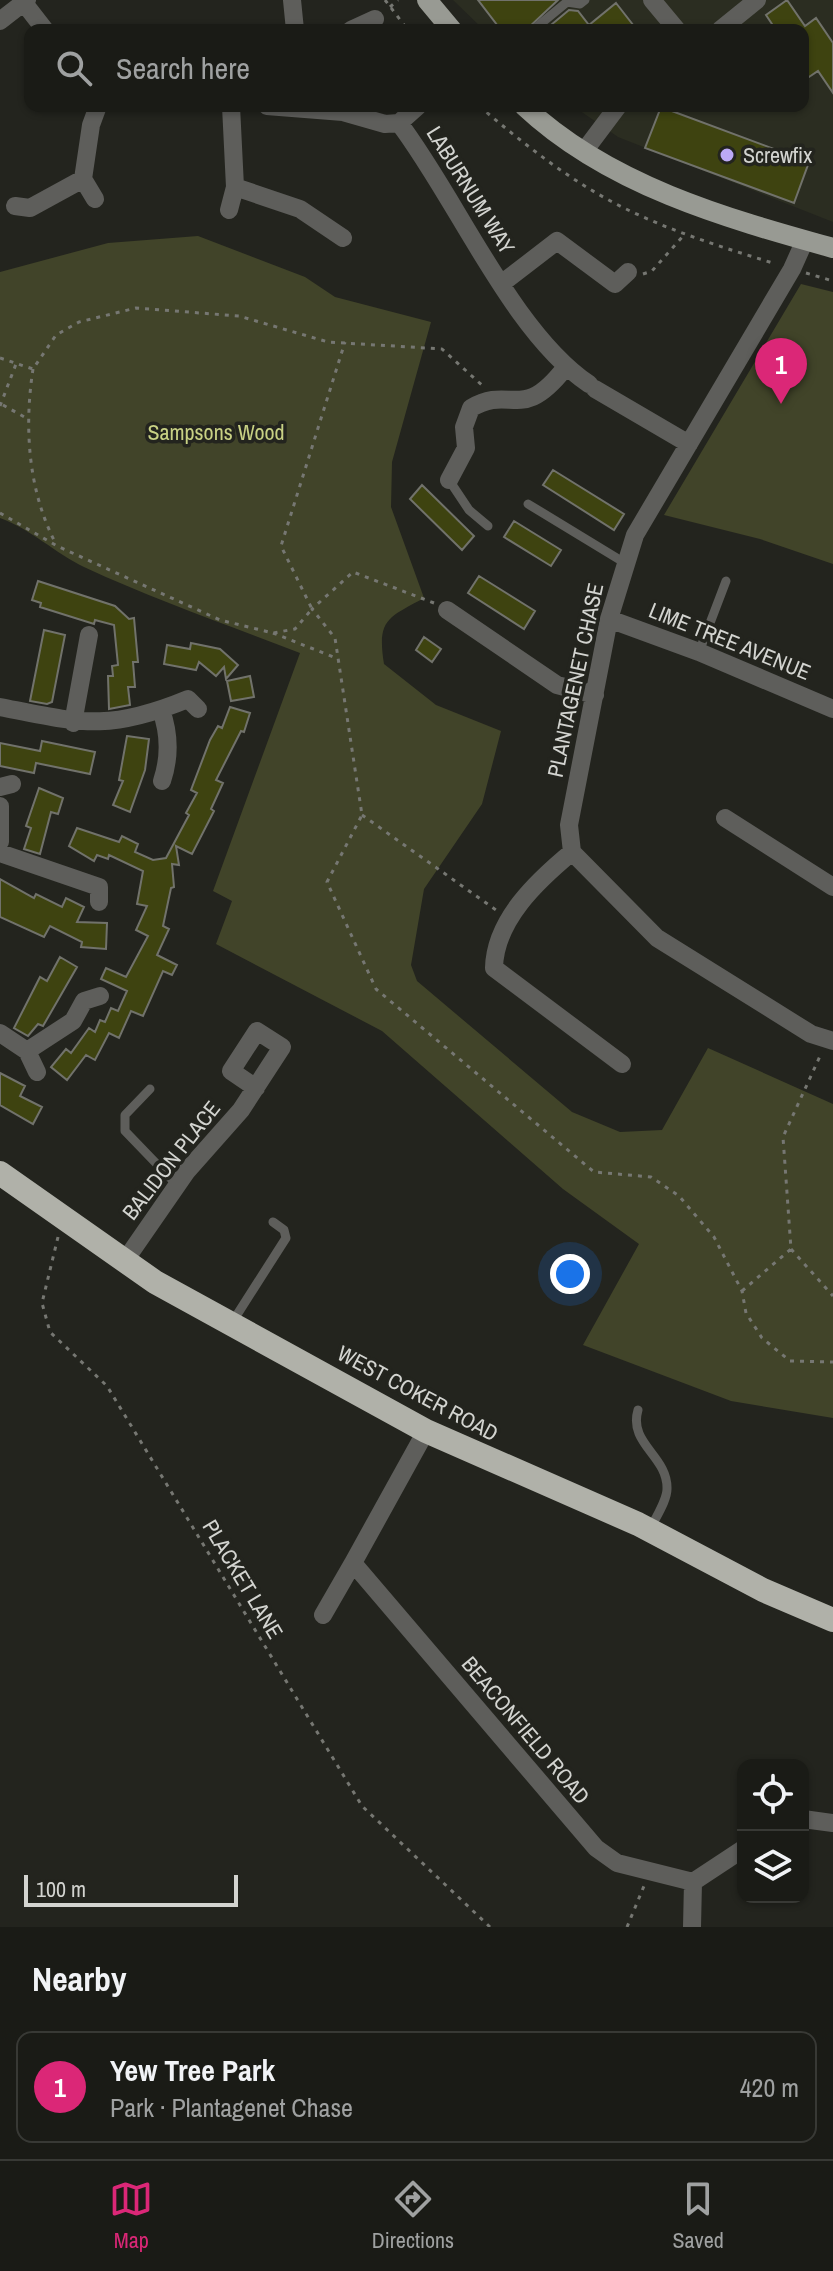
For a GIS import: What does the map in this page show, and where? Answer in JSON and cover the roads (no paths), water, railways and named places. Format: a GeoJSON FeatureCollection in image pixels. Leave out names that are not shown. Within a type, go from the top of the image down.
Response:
{"type":"FeatureCollection","features":[{"type":"Feature","properties":{"kind":"highway","name":"WEST COKER ROAD"},"geometry":{"type":"LineString","coordinates":[[0,1173],[124,1262],[426,1431],[650,1530],[763,1590],[833,1620]]}},
{"type":"Feature","properties":{"kind":"main road"},"geometry":{"type":"LineString","coordinates":[[427,0],[447,24]]}},
{"type":"Feature","properties":{"kind":"main road"},"geometry":{"type":"LineString","coordinates":[[532,112],[585,150],[668,195],[712,213],[833,248]]}},
{"type":"Feature","properties":{"kind":"street"},"geometry":{"type":"LineString","coordinates":[[292,0],[294,24]]}},
{"type":"Feature","properties":{"kind":"street"},"geometry":{"type":"LineString","coordinates":[[652,0],[672,24]]}},
{"type":"Feature","properties":{"kind":"street"},"geometry":{"type":"LineString","coordinates":[[727,24],[757,0]]}},
{"type":"Feature","properties":{"kind":"street"},"geometry":{"type":"LineString","coordinates":[[0,21],[25,1],[41,24]]}},
{"type":"Feature","properties":{"kind":"street"},"geometry":{"type":"LineString","coordinates":[[365,24],[375,19]]}},
{"type":"Feature","properties":{"kind":"street"},"geometry":{"type":"LineString","coordinates":[[95,199],[83,179],[96,112]]}},
{"type":"Feature","properties":{"kind":"street"},"geometry":{"type":"LineString","coordinates":[[229,210],[235,187],[231,112]]}},
{"type":"Feature","properties":{"kind":"street","name":"LABURNUM WAY"},"geometry":{"type":"LineString","coordinates":[[343,112],[385,124],[399,123],[427,161],[501,284],[565,368],[689,444]]}},
{"type":"Feature","properties":{"kind":"street"},"geometry":{"type":"LineString","coordinates":[[399,123],[411,112]]}},
{"type":"Feature","properties":{"kind":"street"},"geometry":{"type":"LineString","coordinates":[[585,150],[614,112]]}},
{"type":"Feature","properties":{"kind":"street"},"geometry":{"type":"LineString","coordinates":[[15,206],[30,208],[83,179]]}},
{"type":"Feature","properties":{"kind":"street"},"geometry":{"type":"LineString","coordinates":[[235,187],[300,209],[343,238]]}},
{"type":"Feature","properties":{"kind":"street","name":"PLANTAGENET CHASE"},"geometry":{"type":"LineString","coordinates":[[572,852],[569,825],[609,619],[635,535],[792,269],[805,240]]}},
{"type":"Feature","properties":{"kind":"street"},"geometry":{"type":"LineString","coordinates":[[501,284],[557,241],[616,285]]}},
{"type":"Feature","properties":{"kind":"street"},"geometry":{"type":"LineString","coordinates":[[449,480],[466,448],[464,427],[471,408],[491,402],[528,401],[548,390],[565,368]]}},
{"type":"Feature","properties":{"kind":"street"},"geometry":{"type":"LineString","coordinates":[[447,610],[557,685],[595,695]]}},
{"type":"Feature","properties":{"kind":"street","name":"LIME TREE AVENUE"},"geometry":{"type":"LineString","coordinates":[[609,619],[699,652],[833,709]]}},
{"type":"Feature","properties":{"kind":"street"},"geometry":{"type":"LineString","coordinates":[[73,723],[80,671],[94,663],[89,635]]}},
{"type":"Feature","properties":{"kind":"street"},"geometry":{"type":"LineString","coordinates":[[0,707],[73,723],[115,723],[161,710],[191,697]]}},
{"type":"Feature","properties":{"kind":"street"},"geometry":{"type":"LineString","coordinates":[[161,710],[177,760],[162,781]]}},
{"type":"Feature","properties":{"kind":"street"},"geometry":{"type":"LineString","coordinates":[[0,806],[0,842]]}},
{"type":"Feature","properties":{"kind":"street"},"geometry":{"type":"LineString","coordinates":[[725,818],[833,887]]}},
{"type":"Feature","properties":{"kind":"street"},"geometry":{"type":"LineString","coordinates":[[622,1064],[494,968],[494,946],[533,884],[572,852],[657,938],[811,1034],[830,1040]]}},
{"type":"Feature","properties":{"kind":"street"},"geometry":{"type":"LineString","coordinates":[[0,853],[102,888]]}},
{"type":"Feature","properties":{"kind":"street"},"geometry":{"type":"LineString","coordinates":[[27,1051],[73,1021],[86,996]]}},
{"type":"Feature","properties":{"kind":"street"},"geometry":{"type":"LineString","coordinates":[[0,1033],[27,1051],[37,1072]]}},
{"type":"Feature","properties":{"kind":"street","name":"BALIDON PLACE"},"geometry":{"type":"LineString","coordinates":[[124,1262],[177,1185],[256,1088]]}},
{"type":"Feature","properties":{"kind":"street"},"geometry":{"type":"LineString","coordinates":[[323,1615],[426,1431]]}},
{"type":"Feature","properties":{"kind":"street","name":"BEACONFIELD ROAD"},"geometry":{"type":"LineString","coordinates":[[353,1563],[596,1848],[617,1863],[693,1882]]}},
{"type":"Feature","properties":{"kind":"street"},"geometry":{"type":"LineString","coordinates":[[809,1820],[833,1823]]}},
{"type":"Feature","properties":{"kind":"street"},"geometry":{"type":"LineString","coordinates":[[692,1927],[693,1882],[737,1853]]}},
{"type":"Feature","properties":{"kind":"lane"},"geometry":{"type":"LineString","coordinates":[[540,24],[567,2],[580,4],[585,0]]}},
{"type":"Feature","properties":{"kind":"lane"},"geometry":{"type":"LineString","coordinates":[[449,480],[469,510],[488,526]]}},
{"type":"Feature","properties":{"kind":"lane"},"geometry":{"type":"LineString","coordinates":[[528,504],[625,563]]}},
{"type":"Feature","properties":{"kind":"lane"},"geometry":{"type":"LineString","coordinates":[[699,652],[726,581]]}},
{"type":"Feature","properties":{"kind":"lane"},"geometry":{"type":"LineString","coordinates":[[150,1089],[125,1115],[125,1131],[177,1185]]}},
{"type":"Feature","properties":{"kind":"lane"},"geometry":{"type":"LineString","coordinates":[[231,1324],[286,1238],[284,1230],[273,1222]]}},
{"type":"Feature","properties":{"kind":"lane"},"geometry":{"type":"LineString","coordinates":[[638,1410],[634,1424],[640,1440],[662,1468],[667,1490],[650,1530]]}},
{"type":"Feature","properties":{"kind":"place","name":"Screwfix"},"geometry":{"type":"Point","coordinates":[727,155]}},
{"type":"Feature","properties":{"kind":"place","name":"Yew Tree Park"},"geometry":{"type":"Point","coordinates":[781,404]}},
{"type":"Feature","properties":{"kind":"park label","name":"Sampsons Wood"},"geometry":{"type":"Point","coordinates":[216,432]}}]}
